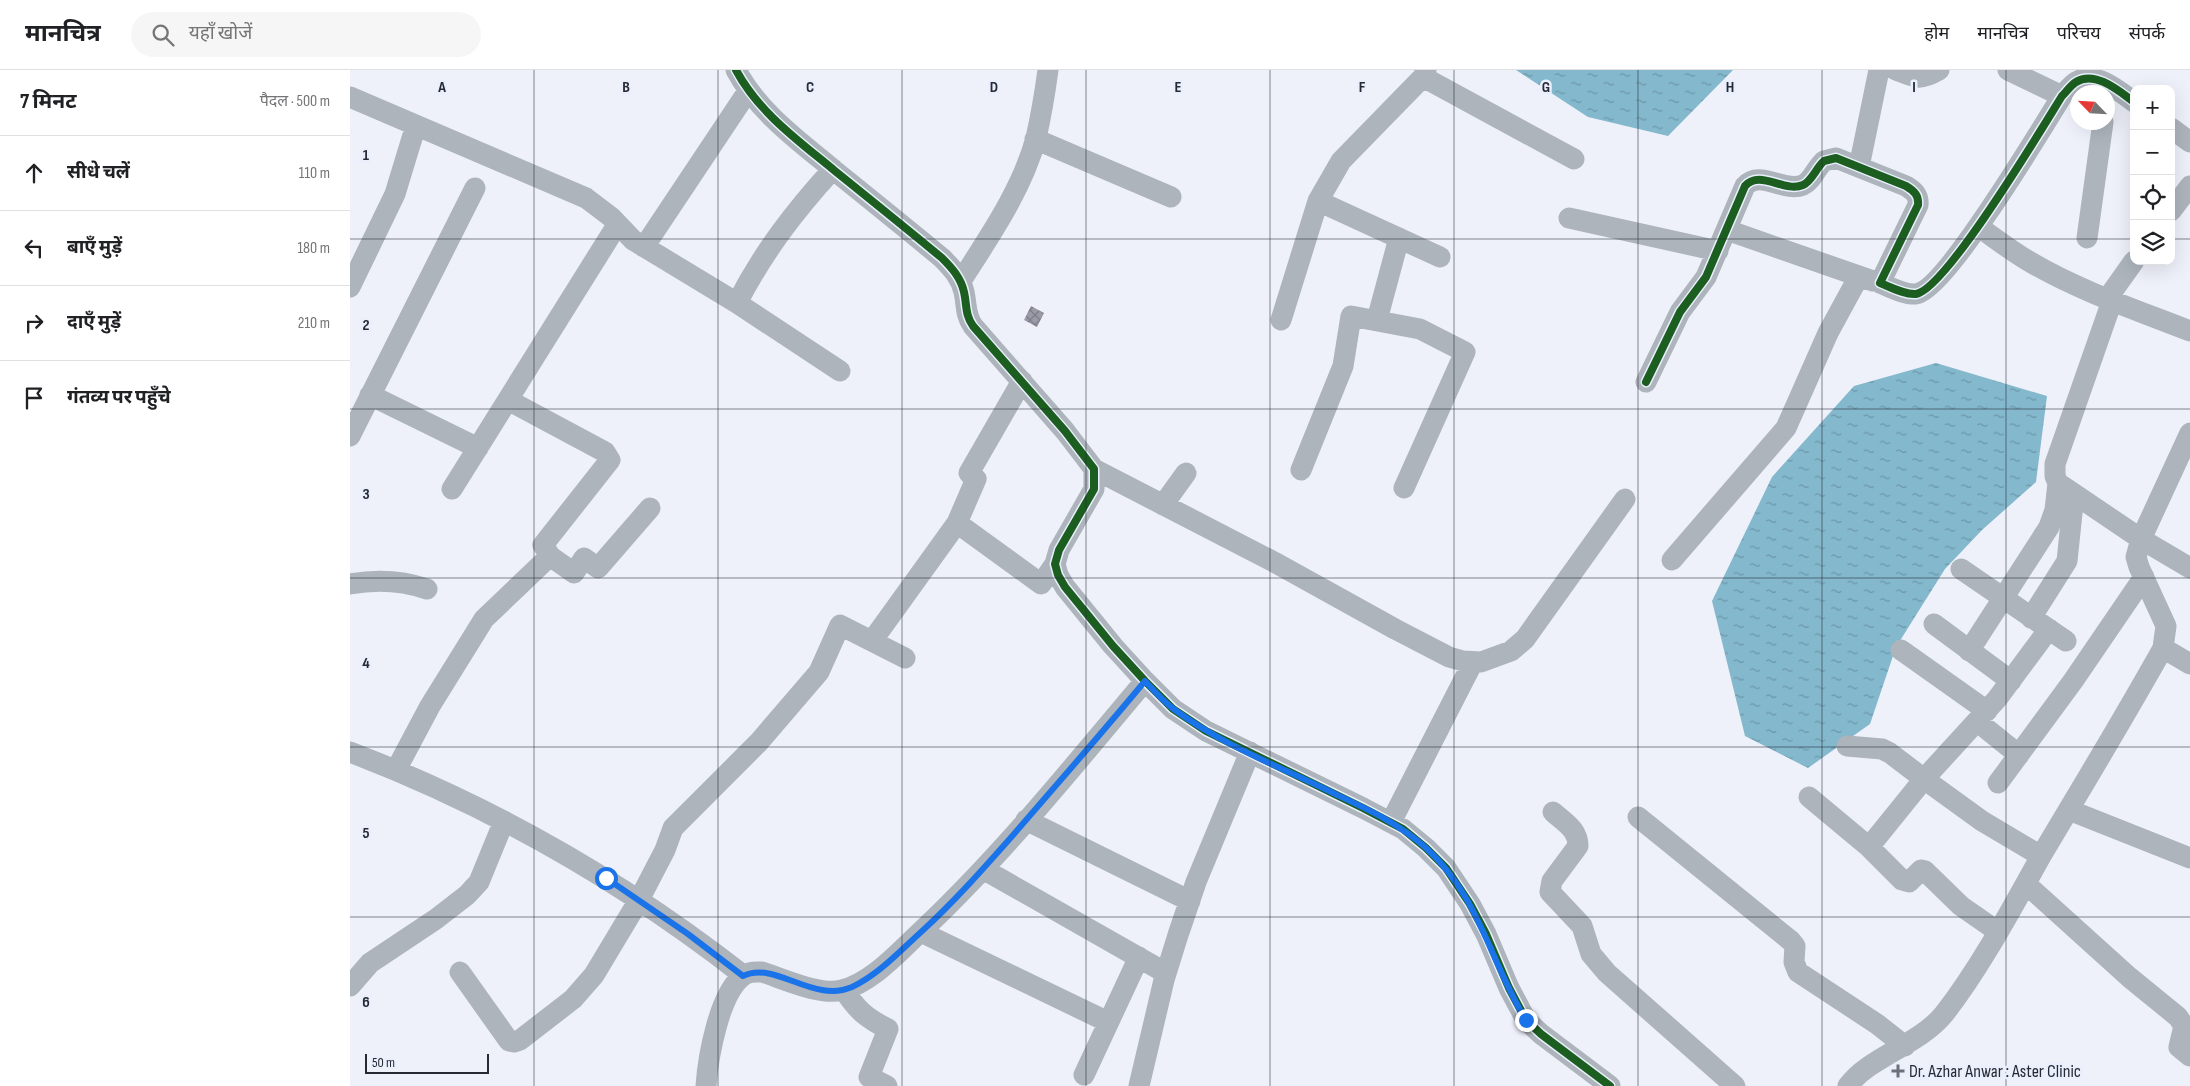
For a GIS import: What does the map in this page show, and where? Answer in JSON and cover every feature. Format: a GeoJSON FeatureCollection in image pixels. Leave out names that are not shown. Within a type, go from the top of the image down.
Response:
{"type":"FeatureCollection","features":[{"type":"Feature","properties":{"kind":"street"},"geometry":{"type":"LineString","coordinates":[[736,70],[748,91],[778,123],[942,258],[961,281],[967,318],[972,326],[1066,431],[1094,469],[1274,562],[1394,629],[1449,656],[1481,662],[1498,658],[1512,651],[1525,639],[1625,500]]}},
{"type":"Feature","properties":{"kind":"street"},"geometry":{"type":"LineString","coordinates":[[961,281],[1008,202],[1035,139],[1048,70]]}},
{"type":"Feature","properties":{"kind":"street"},"geometry":{"type":"LineString","coordinates":[[1859,167],[1879,70]]}},
{"type":"Feature","properties":{"kind":"street"},"geometry":{"type":"LineString","coordinates":[[1896,70],[1917,78],[1927,77],[1939,70]]}},
{"type":"Feature","properties":{"kind":"street"},"geometry":{"type":"LineString","coordinates":[[2008,70],[2062,96]]}},
{"type":"Feature","properties":{"kind":"street"},"geometry":{"type":"LineString","coordinates":[[1281,320],[1318,201],[1340,161],[1425,73],[1574,158]]}},
{"type":"Feature","properties":{"kind":"street"},"geometry":{"type":"LineString","coordinates":[[1727,230],[1906,293],[1916,294],[1935,283],[1979,227],[2062,96],[2077,81],[2098,74],[2130,99]]}},
{"type":"Feature","properties":{"kind":"street"},"geometry":{"type":"LineString","coordinates":[[644,247],[748,91]]}},
{"type":"Feature","properties":{"kind":"street"},"geometry":{"type":"LineString","coordinates":[[350,97],[586,198],[611,217],[633,240],[737,303],[840,372]]}},
{"type":"Feature","properties":{"kind":"street"},"geometry":{"type":"LineString","coordinates":[[350,287],[395,194],[416,125]]}},
{"type":"Feature","properties":{"kind":"street"},"geometry":{"type":"LineString","coordinates":[[2087,238],[2102,130]]}},
{"type":"Feature","properties":{"kind":"street"},"geometry":{"type":"LineString","coordinates":[[2174,130],[2190,142]]}},
{"type":"Feature","properties":{"kind":"street"},"geometry":{"type":"LineString","coordinates":[[1035,139],[1171,197]]}},
{"type":"Feature","properties":{"kind":"street"},"geometry":{"type":"LineString","coordinates":[[1646,382],[1672,326],[1706,277],[1745,186],[1749,182],[1762,180],[1789,186],[1802,185],[1808,182],[1818,166],[1830,159],[1836,158],[1906,186],[1916,192],[1919,199],[1918,205],[1880,284]]}},
{"type":"Feature","properties":{"kind":"street"},"geometry":{"type":"LineString","coordinates":[[737,303],[768,248],[809,195],[833,169]]}},
{"type":"Feature","properties":{"kind":"street"},"geometry":{"type":"LineString","coordinates":[[2175,206],[2190,186]]}},
{"type":"Feature","properties":{"kind":"street"},"geometry":{"type":"LineString","coordinates":[[350,436],[475,188]]}},
{"type":"Feature","properties":{"kind":"street"},"geometry":{"type":"LineString","coordinates":[[1318,201],[1440,257]]}},
{"type":"Feature","properties":{"kind":"street"},"geometry":{"type":"LineString","coordinates":[[1569,218],[1718,251]]}},
{"type":"Feature","properties":{"kind":"street"},"geometry":{"type":"LineString","coordinates":[[452,489],[617,225]]}},
{"type":"Feature","properties":{"kind":"street"},"geometry":{"type":"LineString","coordinates":[[1979,227],[2032,263],[2110,300],[2190,331]]}},
{"type":"Feature","properties":{"kind":"street"},"geometry":{"type":"LineString","coordinates":[[1377,320],[1399,238]]}},
{"type":"Feature","properties":{"kind":"street"},"geometry":{"type":"LineString","coordinates":[[2132,265],[2110,300],[2055,464],[2055,476],[2066,488],[2140,539],[2190,568]]}},
{"type":"Feature","properties":{"kind":"street"},"geometry":{"type":"LineString","coordinates":[[1672,560],[1786,428],[1828,333],[1859,276]]}},
{"type":"Feature","properties":{"kind":"street"},"geometry":{"type":"LineString","coordinates":[[1301,470],[1343,366],[1351,316],[1377,320],[1420,329],[1465,352],[1404,488]]}},
{"type":"Feature","properties":{"kind":"street"},"geometry":{"type":"LineString","coordinates":[[872,641],[957,523],[976,479],[969,473],[1022,381]]}},
{"type":"Feature","properties":{"kind":"street"},"geometry":{"type":"LineString","coordinates":[[370,395],[478,448]]}},
{"type":"Feature","properties":{"kind":"street"},"geometry":{"type":"LineString","coordinates":[[508,400],[605,452],[610,460],[543,545],[550,556],[574,573],[584,558],[598,568],[650,508]]}},
{"type":"Feature","properties":{"kind":"street"},"geometry":{"type":"LineString","coordinates":[[1848,1086],[1871,1065],[1905,1046],[1941,1016],[1957,996],[2026,884],[2163,648],[2166,626],[2136,557],[2140,539],[2188,445]]}},
{"type":"Feature","properties":{"kind":"street"},"geometry":{"type":"LineString","coordinates":[[957,523],[1041,584],[1055,564],[1059,550],[1094,489],[1094,469]]}},
{"type":"Feature","properties":{"kind":"street"},"geometry":{"type":"LineString","coordinates":[[1163,505],[1186,472]]}},
{"type":"Feature","properties":{"kind":"street"},"geometry":{"type":"LineString","coordinates":[[1969,651],[2004,600],[2049,527],[2066,488]]}},
{"type":"Feature","properties":{"kind":"street"},"geometry":{"type":"LineString","coordinates":[[1869,847],[1924,779],[1982,716],[2011,681],[2049,629],[2067,561],[2066,488]]}},
{"type":"Feature","properties":{"kind":"street"},"geometry":{"type":"LineString","coordinates":[[396,770],[430,706],[484,619],[550,556]]}},
{"type":"Feature","properties":{"kind":"street"},"geometry":{"type":"LineString","coordinates":[[1055,564],[1058,576],[1065,587],[1113,646],[1173,709],[1206,731],[1391,822],[1403,829],[1426,848],[1446,868],[1470,904],[1486,934],[1508,988],[1526,1020],[1541,1034],[1610,1086]]}},
{"type":"Feature","properties":{"kind":"street"},"geometry":{"type":"LineString","coordinates":[[1961,569],[2049,629]]}},
{"type":"Feature","properties":{"kind":"street"},"geometry":{"type":"LineString","coordinates":[[1998,783],[2073,681],[2144,577]]}},
{"type":"Feature","properties":{"kind":"street"},"geometry":{"type":"LineString","coordinates":[[351,586],[389,580],[408,582],[427,589]]}},
{"type":"Feature","properties":{"kind":"street"},"geometry":{"type":"LineString","coordinates":[[1934,624],[2011,681]]}},
{"type":"Feature","properties":{"kind":"street"},"geometry":{"type":"LineString","coordinates":[[460,972],[509,1041],[520,1040],[573,999],[594,975],[639,900],[665,850],[673,828],[759,742],[819,672],[840,625],[905,658]]}},
{"type":"Feature","properties":{"kind":"street"},"geometry":{"type":"LineString","coordinates":[[2163,648],[2190,664]]}},
{"type":"Feature","properties":{"kind":"street"},"geometry":{"type":"LineString","coordinates":[[1901,650],[1982,716],[2019,755]]}},
{"type":"Feature","properties":{"kind":"street"},"geometry":{"type":"LineString","coordinates":[[1391,822],[1473,662]]}},
{"type":"Feature","properties":{"kind":"street"},"geometry":{"type":"LineString","coordinates":[[706,1086],[708,1059],[714,1032],[726,1002],[734,987],[743,976],[752,972],[762,972],[817,990],[830,992],[844,990],[870,976],[944,911],[984,869],[1145,681]]}},
{"type":"Feature","properties":{"kind":"street"},"geometry":{"type":"LineString","coordinates":[[1847,746],[1882,749],[1890,753],[1982,821],[2041,856]]}},
{"type":"Feature","properties":{"kind":"street"},"geometry":{"type":"LineString","coordinates":[[350,752],[425,782],[504,821],[574,859],[639,900],[743,976]]}},
{"type":"Feature","properties":{"kind":"street"},"geometry":{"type":"LineString","coordinates":[[1139,1086],[1166,973],[1190,901],[1250,752]]}},
{"type":"Feature","properties":{"kind":"street"},"geometry":{"type":"LineString","coordinates":[[1810,797],[1906,881],[1909,882],[1921,870],[1925,871],[1961,906],[1997,931]]}},
{"type":"Feature","properties":{"kind":"street"},"geometry":{"type":"LineString","coordinates":[[2069,810],[2190,858]]}},
{"type":"Feature","properties":{"kind":"street"},"geometry":{"type":"LineString","coordinates":[[1553,812],[1572,828],[1578,839],[1578,846],[1552,881],[1550,892],[1582,926],[1590,954],[1620,985],[1735,1086]]}},
{"type":"Feature","properties":{"kind":"street"},"geometry":{"type":"LineString","coordinates":[[1638,817],[1791,941],[1795,946],[1794,962],[1798,972],[1877,1024],[1905,1046]]}},
{"type":"Feature","properties":{"kind":"street"},"geometry":{"type":"LineString","coordinates":[[1026,820],[1190,901]]}},
{"type":"Feature","properties":{"kind":"street"},"geometry":{"type":"LineString","coordinates":[[350,986],[370,963],[436,919],[479,882],[504,821]]}},
{"type":"Feature","properties":{"kind":"street"},"geometry":{"type":"LineString","coordinates":[[984,869],[1166,973]]}},
{"type":"Feature","properties":{"kind":"street"},"geometry":{"type":"LineString","coordinates":[[2026,884],[2129,977],[2178,1017],[2184,1026],[2179,1047],[2190,1056]]}},
{"type":"Feature","properties":{"kind":"street"},"geometry":{"type":"LineString","coordinates":[[921,932],[1108,1022]]}},
{"type":"Feature","properties":{"kind":"street"},"geometry":{"type":"LineString","coordinates":[[1084,1075],[1139,957]]}},
{"type":"Feature","properties":{"kind":"street"},"geometry":{"type":"LineString","coordinates":[[844,990],[856,1008],[868,1019],[888,1029],[868,1078],[887,1086]]}},
{"type":"Feature","properties":{"kind":"water"},"geometry":{"type":"Polygon","coordinates":[[[1516,70],[1733,70],[1668,136],[1588,117],[1516,70]]]}},
{"type":"Feature","properties":{"kind":"water"},"geometry":{"type":"Polygon","coordinates":[[[1936,363],[2047,396],[2036,482],[1982,530],[1945,569],[1896,647],[1870,724],[1808,768],[1745,736],[1712,601],[1772,477],[1854,386],[1936,363]]]}},
{"type":"Feature","properties":{"kind":"building"},"geometry":{"type":"Polygon","coordinates":[[[1031,306],[1044,313],[1037,327],[1024,320],[1031,306]]]}},
{"type":"Feature","properties":{"kind":"cycle path"},"geometry":{"type":"LineString","coordinates":[[736,70],[756,100],[781,125],[942,258],[963,287],[970,322],[1065,431],[1094,469],[1094,489],[1059,550],[1055,564],[1058,575],[1065,587],[1113,646],[1173,709],[1206,731],[1403,829],[1426,848],[1446,868],[1470,904],[1526,1020],[1541,1034],[1610,1086]]}},
{"type":"Feature","properties":{"kind":"cycle path"},"geometry":{"type":"LineString","coordinates":[[1646,382],[1680,312],[1706,277],[1745,186],[1751,181],[1765,180],[1796,187],[1809,181],[1824,161],[1836,158],[1909,188],[1917,196],[1918,205],[1880,283],[1902,292],[1916,294],[1930,285],[1949,265],[1970,238],[2062,96],[2072,85],[2083,79],[2099,80],[2107,83],[2130,99]]}},
{"type":"Feature","properties":{"kind":"place","name":"Dr. Azhar Anwar : Aster Clinic"},"geometry":{"type":"Point","coordinates":[1898,1071]}},
{"type":"Feature","properties":{"kind":"route"},"geometry":{"type":"LineString","coordinates":[[606,878],[688,934],[743,976],[752,972],[762,972],[817,990],[842,991],[870,976],[944,911],[984,869],[1145,681],[1173,709],[1206,731],[1364,808],[1403,829],[1426,848],[1446,868],[1470,904],[1486,934],[1508,988],[1526,1020]]}}]}
